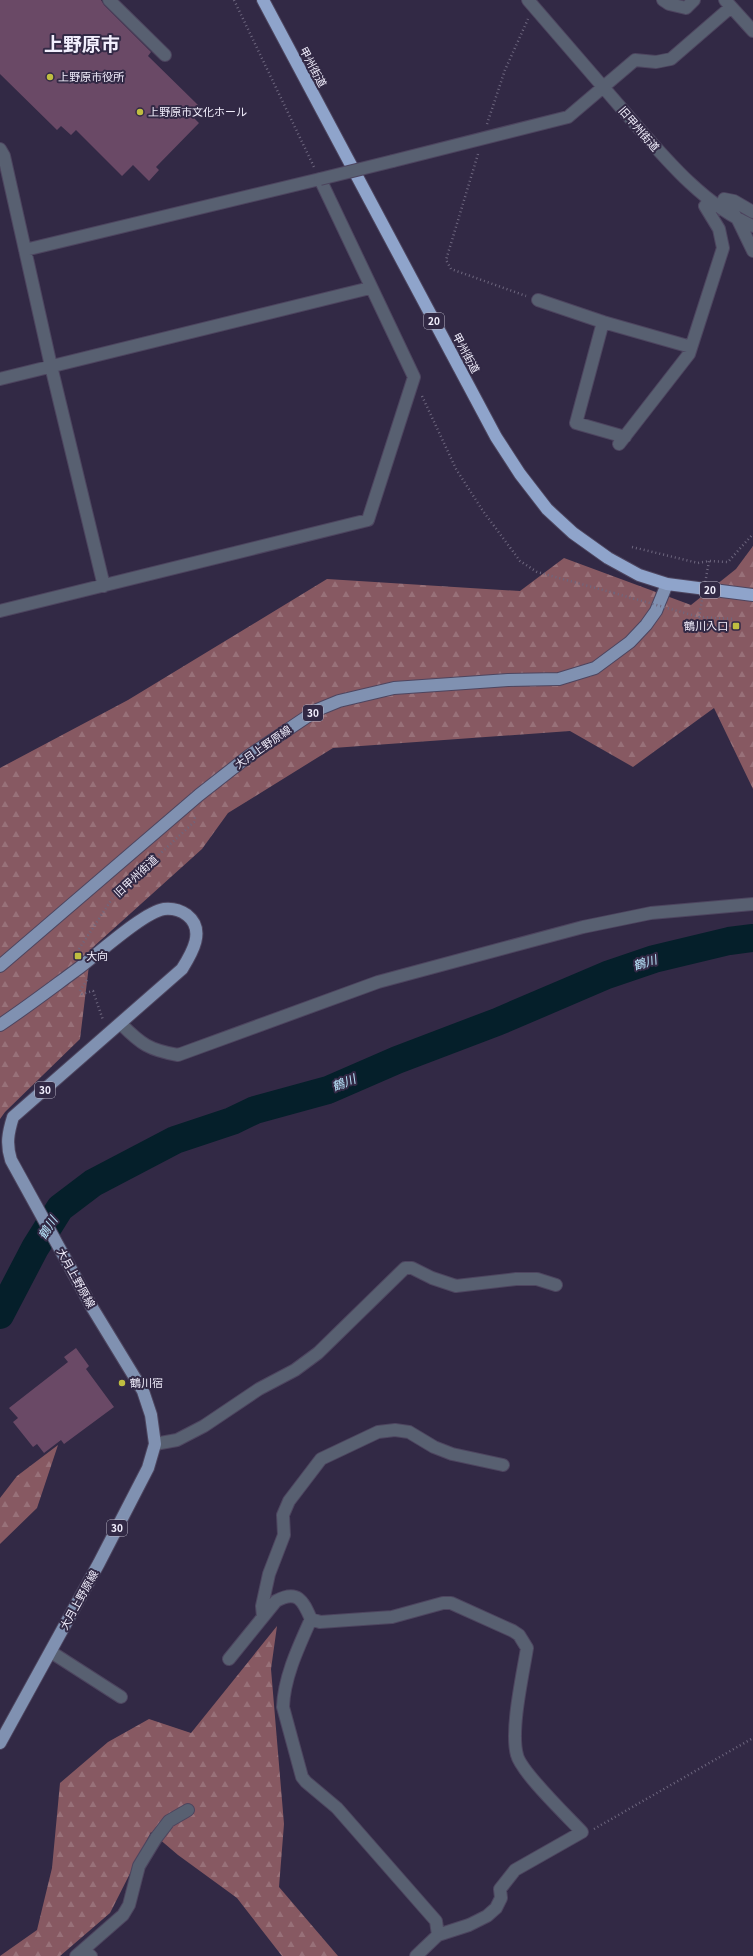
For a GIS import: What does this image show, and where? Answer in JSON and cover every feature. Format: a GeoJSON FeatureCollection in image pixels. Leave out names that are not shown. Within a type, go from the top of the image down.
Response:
{"type":"FeatureCollection","features":[{"type":"Feature","properties":{"kind":"highway","name":"甲州街道"},"geometry":{"type":"LineString","coordinates":[[262,0],[496,437],[520,474],[547,509],[573,533],[608,558],[639,575],[667,584],[753,595]]}},
{"type":"Feature","properties":{"kind":"main road","name":"大月上野原線"},"geometry":{"type":"LineString","coordinates":[[0,966],[199,795],[250,755],[317,710],[339,701],[394,688],[508,680],[559,679],[595,668],[630,642],[646,625],[656,611],[667,584]]}},
{"type":"Feature","properties":{"kind":"main road","name":"大月上野原線"},"geometry":{"type":"LineString","coordinates":[[0,1025],[80,968],[148,914],[164,909],[180,910],[193,920],[197,931],[193,950],[182,969],[110,1034],[13,1117],[8,1133],[7,1147],[11,1160],[93,1309],[143,1391],[151,1415],[155,1444],[148,1468],[51,1652],[0,1743]]}},
{"type":"Feature","properties":{"kind":"street"},"geometry":{"type":"LineString","coordinates":[[109,0],[165,56]]}},
{"type":"Feature","properties":{"kind":"street"},"geometry":{"type":"LineString","coordinates":[[663,0],[669,4],[686,8],[694,0]]}},
{"type":"Feature","properties":{"kind":"street","name":"旧甲州街道"},"geometry":{"type":"LineString","coordinates":[[531,3],[662,155],[710,200],[738,220],[753,251]]}},
{"type":"Feature","properties":{"kind":"street"},"geometry":{"type":"LineString","coordinates":[[25,250],[320,179],[568,117],[635,60],[656,62],[671,59],[728,4],[753,31]]}},
{"type":"Feature","properties":{"kind":"street"},"geometry":{"type":"LineString","coordinates":[[1,154],[104,586]]}},
{"type":"Feature","properties":{"kind":"street"},"geometry":{"type":"LineString","coordinates":[[0,611],[368,520],[414,377],[370,288],[320,179]]}},
{"type":"Feature","properties":{"kind":"street"},"geometry":{"type":"LineString","coordinates":[[753,212],[734,202],[724,199],[738,220],[753,226]]}},
{"type":"Feature","properties":{"kind":"street"},"geometry":{"type":"LineString","coordinates":[[603,322],[576,424],[622,440],[689,354],[723,248],[719,229],[705,206],[710,200]]}},
{"type":"Feature","properties":{"kind":"street"},"geometry":{"type":"LineString","coordinates":[[0,379],[370,288]]}},
{"type":"Feature","properties":{"kind":"street"},"geometry":{"type":"LineString","coordinates":[[538,300],[603,322],[691,347]]}},
{"type":"Feature","properties":{"kind":"street"},"geometry":{"type":"LineString","coordinates":[[121,1024],[140,1043],[158,1052],[178,1055],[378,982],[583,927],[651,913],[753,904]]}},
{"type":"Feature","properties":{"kind":"street"},"geometry":{"type":"LineString","coordinates":[[155,1444],[177,1440],[204,1426],[259,1389],[295,1370],[318,1353],[405,1268],[412,1268],[432,1278],[456,1286],[516,1279],[537,1279],[556,1285]]}},
{"type":"Feature","properties":{"kind":"street"},"geometry":{"type":"LineString","coordinates":[[263,1617],[262,1606],[269,1574],[284,1536],[283,1515],[289,1501],[321,1459],[378,1432],[395,1430],[409,1432],[434,1447],[452,1454],[504,1465]]}},
{"type":"Feature","properties":{"kind":"street"},"geometry":{"type":"LineString","coordinates":[[229,1659],[276,1601],[284,1597],[296,1597],[303,1602],[311,1619],[320,1622],[392,1617],[443,1603],[451,1603],[519,1635],[526,1648],[517,1710],[515,1746],[517,1756],[524,1769],[582,1832],[515,1870],[500,1889],[501,1898],[496,1908],[487,1916],[469,1925],[438,1935],[416,1956]]}},
{"type":"Feature","properties":{"kind":"street"},"geometry":{"type":"LineString","coordinates":[[311,1619],[296,1652],[283,1699],[283,1707],[302,1777],[337,1808],[436,1921],[438,1935]]}},
{"type":"Feature","properties":{"kind":"street"},"geometry":{"type":"LineString","coordinates":[[51,1652],[121,1697]]}},
{"type":"Feature","properties":{"kind":"street"},"geometry":{"type":"LineString","coordinates":[[83,1954],[123,1915],[129,1905],[140,1866],[156,1838],[169,1821],[188,1810]]}},
{"type":"Feature","properties":{"kind":"path"},"geometry":{"type":"LineString","coordinates":[[234,0],[320,179]]}},
{"type":"Feature","properties":{"kind":"path"},"geometry":{"type":"LineString","coordinates":[[531,3],[505,70],[482,138],[446,260],[451,269],[538,300]]}},
{"type":"Feature","properties":{"kind":"path"},"geometry":{"type":"LineString","coordinates":[[414,377],[456,469],[483,511],[520,561],[537,572],[699,617],[735,619]]}},
{"type":"Feature","properties":{"kind":"path"},"geometry":{"type":"LineString","coordinates":[[632,547],[698,563],[709,561],[728,562],[753,534]]}},
{"type":"Feature","properties":{"kind":"path"},"geometry":{"type":"LineString","coordinates":[[699,617],[709,561]]}},
{"type":"Feature","properties":{"kind":"path","name":"旧甲州街道"},"geometry":{"type":"LineString","coordinates":[[76,954],[112,899],[194,822],[199,795]]}},
{"type":"Feature","properties":{"kind":"path"},"geometry":{"type":"LineString","coordinates":[[88,979],[80,991],[82,994],[93,991],[110,1034]]}},
{"type":"Feature","properties":{"kind":"path"},"geometry":{"type":"LineString","coordinates":[[582,1832],[594,1829],[753,1738]]}},
{"type":"Feature","properties":{"kind":"green space"},"geometry":{"type":"Polygon","coordinates":[[[753,546],[753,789],[714,708],[633,767],[570,731],[333,748],[228,813],[202,849],[91,949],[80,1039],[5,1112],[0,1119],[0,768],[128,700],[327,579],[520,591],[564,558],[691,605],[736,569],[753,546]]]}},
{"type":"Feature","properties":{"kind":"green space"},"geometry":{"type":"Polygon","coordinates":[[[58,1445],[37,1508],[0,1544],[0,1498],[17,1476],[58,1445]]]}},
{"type":"Feature","properties":{"kind":"green space"},"geometry":{"type":"Polygon","coordinates":[[[277,1626],[271,1669],[284,1824],[279,1887],[338,1956],[282,1956],[237,1898],[178,1855],[151,1832],[110,1913],[60,1956],[0,1956],[37,1930],[52,1868],[60,1783],[108,1742],[149,1719],[191,1733],[277,1626]]]}},
{"type":"Feature","properties":{"kind":"building"},"geometry":{"type":"Polygon","coordinates":[[[0,0],[101,0],[104,5],[151,52],[148,56],[199,106],[190,114],[199,123],[156,167],[159,170],[149,181],[133,165],[122,176],[76,130],[71,135],[61,126],[57,130],[0,74],[0,0]]]}},
{"type":"Feature","properties":{"kind":"building"},"geometry":{"type":"Polygon","coordinates":[[[76,1348],[89,1366],[86,1369],[114,1407],[64,1444],[61,1440],[44,1453],[37,1444],[33,1447],[13,1422],[18,1418],[9,1408],[68,1362],[64,1357],[76,1348]]]}},
{"type":"Feature","properties":{"kind":"waterway","name":"鶴川"},"geometry":{"type":"LineString","coordinates":[[0,1315],[35,1248],[60,1208],[93,1183],[175,1140],[232,1121],[255,1110],[328,1090],[397,1060],[497,1022],[607,975],[654,959],[729,941],[753,938]]}},
{"type":"Feature","properties":{"kind":"place","name":"上野原市役所"},"geometry":{"type":"Point","coordinates":[50,77]}},
{"type":"Feature","properties":{"kind":"place","name":"上野原市文化ホール"},"geometry":{"type":"Point","coordinates":[140,112]}},
{"type":"Feature","properties":{"kind":"place","name":"鶴川入口"},"geometry":{"type":"Point","coordinates":[736,626]}},
{"type":"Feature","properties":{"kind":"place","name":"大向"},"geometry":{"type":"Point","coordinates":[78,956]}},
{"type":"Feature","properties":{"kind":"place","name":"鶴川宿"},"geometry":{"type":"Point","coordinates":[122,1383]}},
{"type":"Feature","properties":{"kind":"district","name":"上野原市"},"geometry":{"type":"Point","coordinates":[82,44]}}]}
